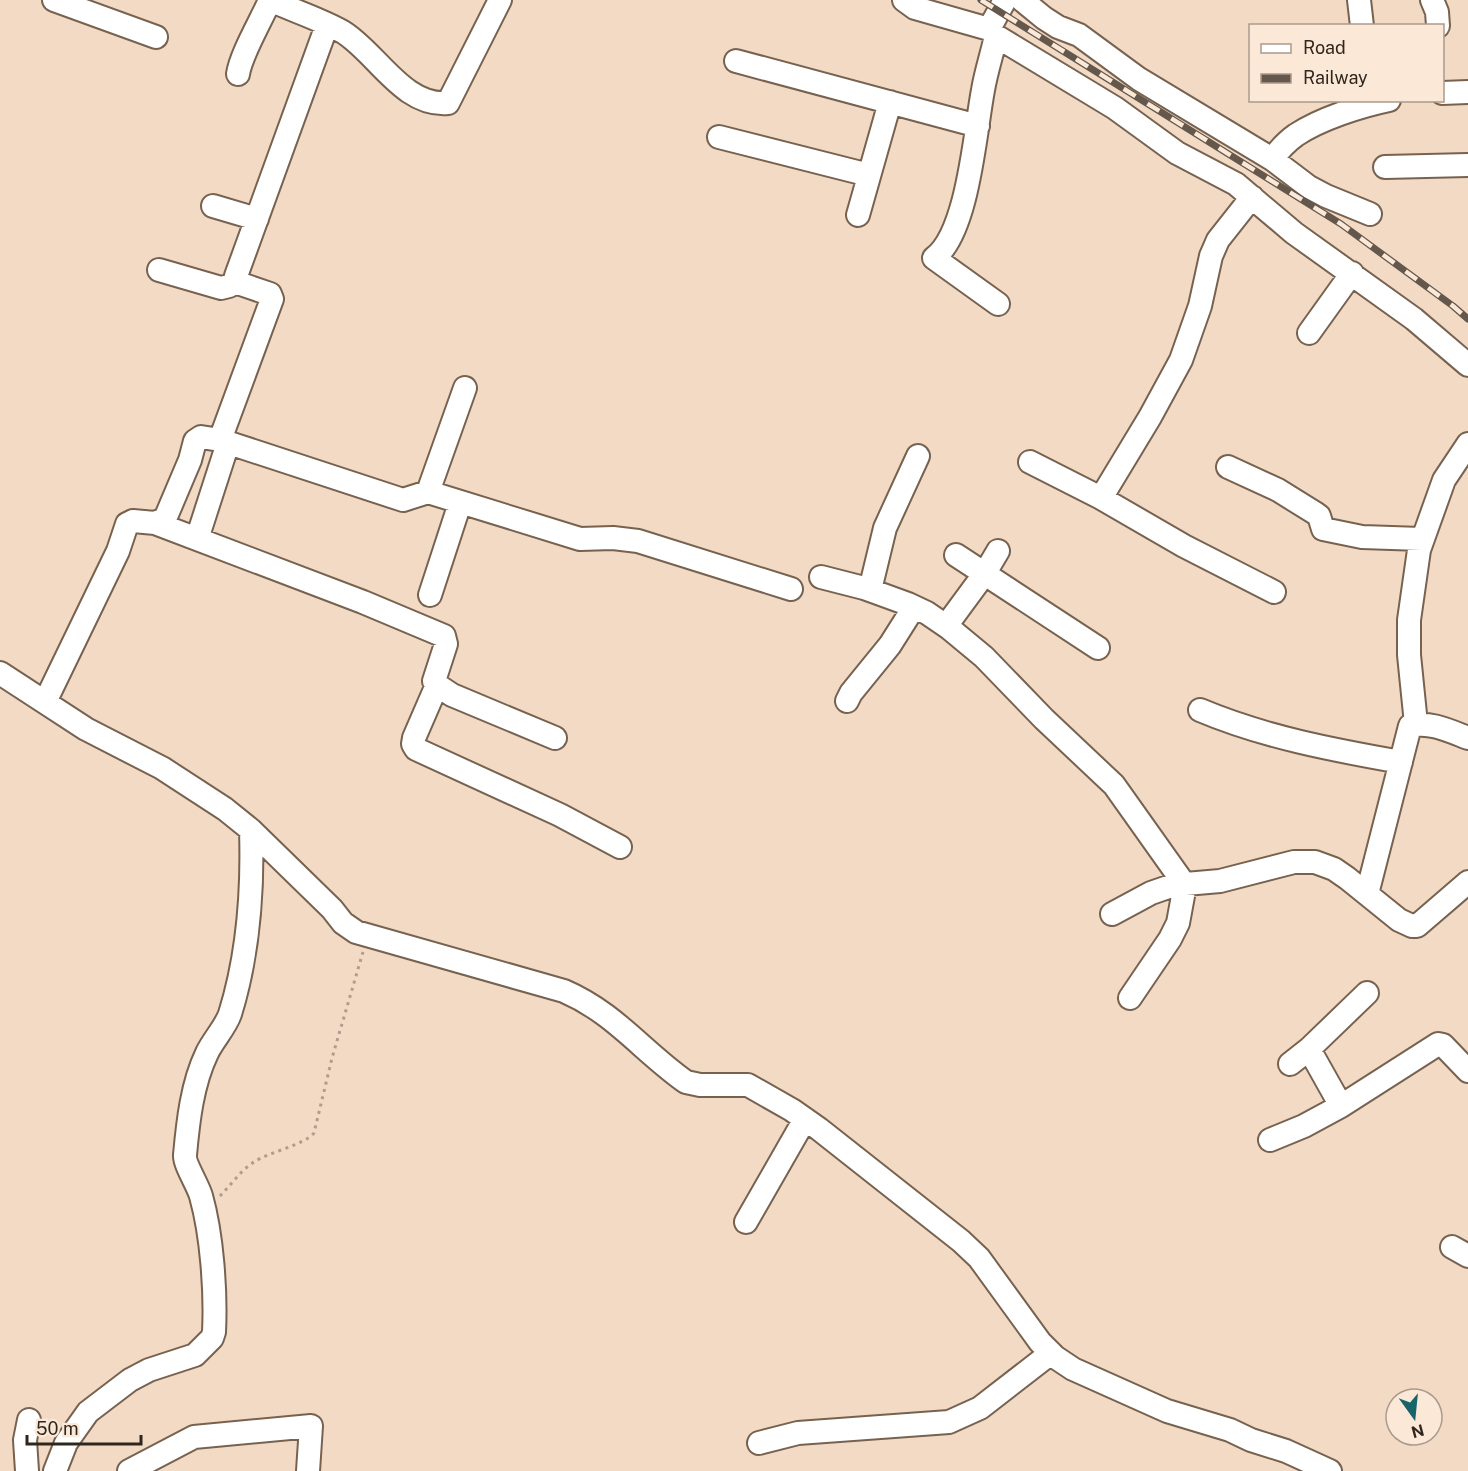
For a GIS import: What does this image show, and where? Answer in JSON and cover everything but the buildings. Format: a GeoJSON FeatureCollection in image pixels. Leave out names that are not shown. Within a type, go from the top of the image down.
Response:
{"type":"FeatureCollection","features":[{"type":"Feature","properties":{"kind":"street"},"geometry":{"type":"LineString","coordinates":[[54,0],[156,37]]}},
{"type":"Feature","properties":{"kind":"street"},"geometry":{"type":"LineString","coordinates":[[238,74],[240,62],[248,50],[270,0],[344,33],[406,89],[420,97],[441,104],[448,103],[500,0]]}},
{"type":"Feature","properties":{"kind":"street"},"geometry":{"type":"LineString","coordinates":[[904,0],[915,8],[993,33],[1115,108],[1177,153],[1236,184],[1294,233],[1414,319],[1468,365]]}},
{"type":"Feature","properties":{"kind":"street"},"geometry":{"type":"LineString","coordinates":[[998,304],[934,258],[951,237],[958,220],[978,126],[993,33],[1005,0]]}},
{"type":"Feature","properties":{"kind":"street"},"geometry":{"type":"LineString","coordinates":[[1022,0],[1051,23],[1079,35],[1139,79],[1272,159],[1316,192],[1370,214]]}},
{"type":"Feature","properties":{"kind":"street"},"geometry":{"type":"LineString","coordinates":[[1359,0],[1362,24]]}},
{"type":"Feature","properties":{"kind":"street"},"geometry":{"type":"LineString","coordinates":[[1432,0],[1437,12],[1438,24]]}},
{"type":"Feature","properties":{"kind":"street"},"geometry":{"type":"LineString","coordinates":[[159,270],[221,288],[235,282],[327,25]]}},
{"type":"Feature","properties":{"kind":"street"},"geometry":{"type":"LineString","coordinates":[[736,61],[978,126]]}},
{"type":"Feature","properties":{"kind":"street"},"geometry":{"type":"LineString","coordinates":[[1444,93],[1468,92]]}},
{"type":"Feature","properties":{"kind":"street"},"geometry":{"type":"LineString","coordinates":[[858,215],[890,102]]}},
{"type":"Feature","properties":{"kind":"street"},"geometry":{"type":"LineString","coordinates":[[1272,159],[1284,144],[1296,135],[1317,124],[1378,102]]}},
{"type":"Feature","properties":{"kind":"street"},"geometry":{"type":"LineString","coordinates":[[720,137],[869,175]]}},
{"type":"Feature","properties":{"kind":"street"},"geometry":{"type":"LineString","coordinates":[[1385,167],[1468,165]]}},
{"type":"Feature","properties":{"kind":"street"},"geometry":{"type":"LineString","coordinates":[[1101,498],[1181,360],[1200,306],[1210,256],[1218,240],[1252,197]]}},
{"type":"Feature","properties":{"kind":"street"},"geometry":{"type":"LineString","coordinates":[[213,206],[257,219]]}},
{"type":"Feature","properties":{"kind":"street"},"geometry":{"type":"LineString","coordinates":[[1309,333],[1352,273]]}},
{"type":"Feature","properties":{"kind":"street"},"geometry":{"type":"LineString","coordinates":[[196,538],[224,442],[272,299],[270,294],[235,282]]}},
{"type":"Feature","properties":{"kind":"street"},"geometry":{"type":"LineString","coordinates":[[428,492],[465,388]]}},
{"type":"Feature","properties":{"kind":"street"},"geometry":{"type":"LineString","coordinates":[[155,523],[165,519],[190,460],[195,441],[201,437],[224,442],[403,500],[428,492],[580,539],[613,538],[638,542],[791,589]]}},
{"type":"Feature","properties":{"kind":"street"},"geometry":{"type":"LineString","coordinates":[[1416,724],[1409,655],[1409,620],[1421,539],[1444,480],[1468,444]]}},
{"type":"Feature","properties":{"kind":"street"},"geometry":{"type":"LineString","coordinates":[[870,590],[885,528],[918,456]]}},
{"type":"Feature","properties":{"kind":"street"},"geometry":{"type":"LineString","coordinates":[[1030,462],[1274,592]]}},
{"type":"Feature","properties":{"kind":"street"},"geometry":{"type":"LineString","coordinates":[[1228,467],[1278,490],[1316,513],[1323,528],[1362,537],[1421,539]]}},
{"type":"Feature","properties":{"kind":"street"},"geometry":{"type":"LineString","coordinates":[[430,595],[460,502]]}},
{"type":"Feature","properties":{"kind":"street"},"geometry":{"type":"LineString","coordinates":[[45,702],[118,552],[127,524],[133,520],[155,523],[196,538],[363,602],[444,636],[446,644],[434,681],[437,685],[452,695],[555,738]]}},
{"type":"Feature","properties":{"kind":"street"},"geometry":{"type":"LineString","coordinates":[[946,626],[985,573],[998,551]]}},
{"type":"Feature","properties":{"kind":"street"},"geometry":{"type":"LineString","coordinates":[[956,555],[1098,648]]}},
{"type":"Feature","properties":{"kind":"street"},"geometry":{"type":"LineString","coordinates":[[821,577],[870,590],[914,607],[946,626],[984,657],[1113,785],[1185,885],[1178,923],[1130,998]]}},
{"type":"Feature","properties":{"kind":"street"},"geometry":{"type":"LineString","coordinates":[[847,701],[890,645],[914,607]]}},
{"type":"Feature","properties":{"kind":"street"},"geometry":{"type":"LineString","coordinates":[[0,673],[101,737],[162,768],[225,809],[251,830],[332,909],[343,923],[356,932],[564,991],[595,1006],[618,1023],[686,1082],[700,1085],[748,1085],[805,1119],[962,1241],[978,1258],[1050,1353],[1073,1369],[1167,1411],[1230,1430],[1251,1440],[1286,1451],[1330,1471]]}},
{"type":"Feature","properties":{"kind":"street"},"geometry":{"type":"LineString","coordinates":[[437,685],[414,738],[413,744],[416,749],[560,815],[620,848]]}},
{"type":"Feature","properties":{"kind":"street"},"geometry":{"type":"LineString","coordinates":[[1200,710],[1250,728],[1306,743],[1401,762]]}},
{"type":"Feature","properties":{"kind":"street"},"geometry":{"type":"LineString","coordinates":[[1367,894],[1410,726],[1416,724],[1438,727],[1468,738]]}},
{"type":"Feature","properties":{"kind":"street"},"geometry":{"type":"LineString","coordinates":[[55,1471],[66,1443],[88,1412],[99,1402],[130,1380],[149,1370],[195,1355],[212,1338],[213,1283],[202,1198],[184,1159],[192,1102],[204,1061],[229,1018],[234,1000],[248,918],[251,883],[251,830]]}},
{"type":"Feature","properties":{"kind":"street"},"geometry":{"type":"LineString","coordinates":[[1112,914],[1151,893],[1174,885],[1220,881],[1294,862],[1315,862],[1334,869],[1355,883],[1399,920],[1417,926],[1468,882]]}},
{"type":"Feature","properties":{"kind":"street"},"geometry":{"type":"LineString","coordinates":[[1290,1064],[1310,1049],[1367,993]]}},
{"type":"Feature","properties":{"kind":"street"},"geometry":{"type":"LineString","coordinates":[[1270,1140],[1304,1126],[1341,1106],[1438,1044],[1443,1045],[1468,1071]]}},
{"type":"Feature","properties":{"kind":"street"},"geometry":{"type":"LineString","coordinates":[[1310,1049],[1341,1106]]}},
{"type":"Feature","properties":{"kind":"street"},"geometry":{"type":"LineString","coordinates":[[746,1222],[805,1119]]}},
{"type":"Feature","properties":{"kind":"street"},"geometry":{"type":"LineString","coordinates":[[759,1443],[798,1433],[949,1422],[980,1408],[1050,1353]]}},
{"type":"Feature","properties":{"kind":"street"},"geometry":{"type":"LineString","coordinates":[[27,1471],[25,1440],[29,1420]]}},
{"type":"Feature","properties":{"kind":"street"},"geometry":{"type":"LineString","coordinates":[[129,1471],[194,1437],[311,1426],[308,1471]]}},
{"type":"Feature","properties":{"kind":"path"},"geometry":{"type":"LineString","coordinates":[[205,1218],[217,1199],[252,1163],[304,1140],[314,1133],[342,1020],[369,936]]}},
{"type":"Feature","properties":{"kind":"railway"},"geometry":{"type":"LineString","coordinates":[[981,0],[1341,224],[1468,319]]}}]}
